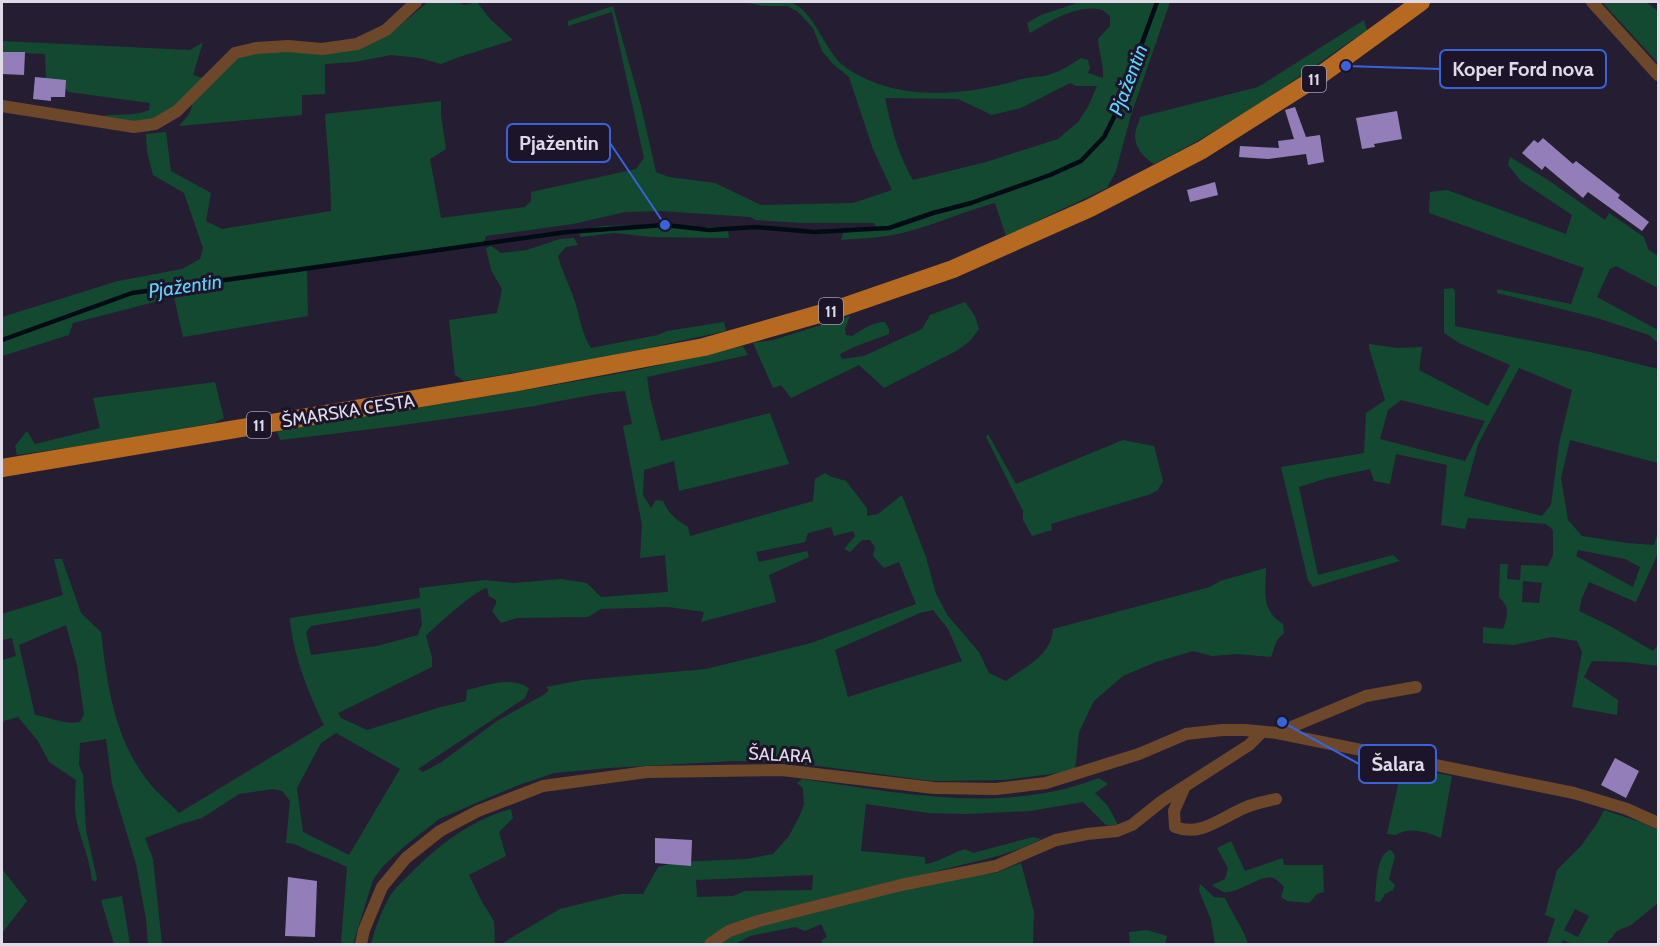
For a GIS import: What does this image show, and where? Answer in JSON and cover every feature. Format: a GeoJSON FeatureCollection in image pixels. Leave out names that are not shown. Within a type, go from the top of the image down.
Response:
{"type":"FeatureCollection","features":[{"type":"Feature","properties":{"kind":"main road","name":"ŠMARSKA CESTA"},"geometry":{"type":"LineString","coordinates":[[2,468],[517,382],[705,347],[840,308],[953,269],[1090,208],[1202,150],[1322,74],[1421,2]]}},
{"type":"Feature","properties":{"kind":"street"},"geometry":{"type":"LineString","coordinates":[[2,106],[134,128],[155,124],[177,111],[235,53],[256,48],[288,46],[322,49],[357,44],[386,30],[416,2]]}},
{"type":"Feature","properties":{"kind":"street"},"geometry":{"type":"LineString","coordinates":[[1592,2],[1659,75]]}},
{"type":"Feature","properties":{"kind":"street"},"geometry":{"type":"LineString","coordinates":[[1277,734],[1366,696],[1416,687]]}},
{"type":"Feature","properties":{"kind":"street","name":"ŠALARA"},"geometry":{"type":"LineString","coordinates":[[362,945],[364,930],[382,887],[406,858],[440,831],[478,812],[543,786],[646,771],[782,770],[934,788],[996,789],[1046,783],[1139,754],[1186,734],[1222,730],[1262,732],[1574,793],[1627,809],[1659,823]]}},
{"type":"Feature","properties":{"kind":"street"},"geometry":{"type":"LineString","coordinates":[[710,945],[729,931],[758,921],[901,885],[996,866],[1056,840],[1117,831],[1132,825],[1162,801],[1249,745],[1262,732]]}},
{"type":"Feature","properties":{"kind":"street"},"geometry":{"type":"LineString","coordinates":[[1185,787],[1174,811],[1175,827],[1185,831],[1208,828],[1237,811],[1276,799]]}},
{"type":"Feature","properties":{"kind":"green space"},"geometry":{"type":"Polygon","coordinates":[[[784,1],[798,6],[812,22],[831,52],[845,67],[865,79],[886,86],[931,93],[977,89],[1044,76],[1059,71],[1081,58],[1088,60],[1090,68],[1088,73],[1103,78],[1098,39],[1110,26],[1110,16],[1104,11],[1089,8],[1071,12],[1030,33],[1027,23],[1041,15],[1080,2],[1170,2],[1131,115],[1116,171],[1107,188],[1006,236],[995,203],[898,234],[841,240],[843,233],[877,229],[874,223],[803,223],[661,211],[625,212],[573,224],[486,236],[484,242],[307,269],[308,316],[183,337],[174,297],[73,323],[69,335],[2,356],[2,317],[118,281],[182,269],[200,259],[203,248],[184,193],[153,175],[147,151],[146,134],[166,132],[171,171],[211,193],[206,221],[222,229],[331,211],[325,114],[441,101],[446,149],[430,159],[441,218],[525,207],[531,201],[531,192],[636,169],[644,158],[612,12],[568,26],[568,21],[613,6],[641,106],[656,172],[669,177],[715,183],[761,205],[853,203],[892,190],[873,149],[849,77],[822,51],[813,28],[797,11],[787,6],[762,6],[744,2],[784,1]],[[1070,83],[1021,108],[992,115],[958,99],[885,98],[896,140],[913,180],[986,162],[1058,139],[1078,122],[1088,107],[1097,86],[1076,86],[1070,83]]]}},
{"type":"Feature","properties":{"kind":"green space"},"geometry":{"type":"Polygon","coordinates":[[[428,2],[456,2],[465,5],[477,2],[490,19],[513,40],[441,64],[419,58],[391,55],[355,62],[325,64],[325,94],[302,95],[302,115],[179,126],[189,114],[193,103],[236,58],[253,53],[387,36],[428,2]]]}},
{"type":"Feature","properties":{"kind":"green space"},"geometry":{"type":"Polygon","coordinates":[[[1602,2],[1646,2],[1658,11],[1658,63],[1602,2]]]}},
{"type":"Feature","properties":{"kind":"green space"},"geometry":{"type":"Polygon","coordinates":[[[1364,20],[1367,30],[1262,102],[1182,150],[1154,164],[1139,149],[1135,136],[1140,117],[1258,87],[1364,20]]]}},
{"type":"Feature","properties":{"kind":"green space"},"geometry":{"type":"Polygon","coordinates":[[[2,41],[190,50],[203,42],[193,75],[203,78],[191,93],[166,114],[148,122],[125,122],[102,116],[143,112],[149,110],[150,103],[68,92],[62,83],[46,81],[45,54],[2,52],[2,41]]]}},
{"type":"Feature","properties":{"kind":"green space"},"geometry":{"type":"Polygon","coordinates":[[[1510,157],[1548,180],[1605,220],[1609,213],[1644,237],[1648,249],[1658,256],[1658,288],[1616,266],[1610,269],[1597,297],[1658,330],[1658,343],[1649,335],[1597,318],[1497,293],[1497,289],[1571,304],[1584,268],[1429,213],[1430,192],[1447,190],[1566,234],[1572,215],[1521,181],[1508,165],[1510,157]]]}},
{"type":"Feature","properties":{"kind":"green space"},"geometry":{"type":"Polygon","coordinates":[[[642,225],[685,228],[717,227],[728,230],[729,238],[651,237],[614,233],[581,237],[579,234],[580,230],[602,226],[642,225]]]}},
{"type":"Feature","properties":{"kind":"green space"},"geometry":{"type":"Polygon","coordinates":[[[574,238],[578,245],[566,247],[558,256],[583,332],[591,348],[658,335],[667,331],[724,322],[726,331],[597,359],[464,381],[455,375],[449,320],[497,313],[502,289],[491,270],[486,248],[491,246],[501,253],[527,250],[560,239],[574,238]]]}},
{"type":"Feature","properties":{"kind":"green space"},"geometry":{"type":"Polygon","coordinates":[[[1453,288],[1455,291],[1455,326],[1590,352],[1658,369],[1658,463],[1570,440],[1561,478],[1568,520],[1582,536],[1654,545],[1658,532],[1658,553],[1636,602],[1589,582],[1579,611],[1653,651],[1658,645],[1658,666],[1592,661],[1584,677],[1618,700],[1617,715],[1572,707],[1582,652],[1577,641],[1552,637],[1514,645],[1483,643],[1483,627],[1503,629],[1506,620],[1506,608],[1499,597],[1500,564],[1508,564],[1507,579],[1520,580],[1521,565],[1548,566],[1553,555],[1553,530],[1546,524],[1468,518],[1465,529],[1441,525],[1447,465],[1396,454],[1390,484],[1374,481],[1370,469],[1299,487],[1318,575],[1393,555],[1400,561],[1313,587],[1308,580],[1281,467],[1364,453],[1366,413],[1385,400],[1369,344],[1397,348],[1422,347],[1419,370],[1488,406],[1510,365],[1459,343],[1444,333],[1444,289],[1453,288]],[[1519,368],[1478,444],[1464,496],[1542,516],[1551,505],[1559,444],[1572,390],[1519,368]],[[1401,400],[1388,410],[1380,439],[1465,461],[1485,421],[1401,400]],[[1578,550],[1576,556],[1633,587],[1640,567],[1625,559],[1578,550]],[[1523,581],[1522,602],[1539,603],[1542,583],[1523,581]]]}},
{"type":"Feature","properties":{"kind":"green space"},"geometry":{"type":"Polygon","coordinates":[[[965,302],[975,316],[979,329],[970,341],[956,351],[884,388],[859,365],[791,398],[781,385],[773,388],[753,343],[773,340],[850,316],[845,329],[846,335],[852,336],[872,325],[885,322],[889,334],[840,355],[842,359],[864,356],[922,329],[930,315],[965,302]]]}},
{"type":"Feature","properties":{"kind":"green space"},"geometry":{"type":"Polygon","coordinates":[[[743,346],[748,355],[647,377],[661,441],[770,413],[789,464],[679,491],[674,461],[644,470],[643,495],[651,508],[656,500],[663,501],[673,516],[688,527],[690,536],[813,501],[815,479],[825,473],[846,481],[867,508],[867,516],[878,514],[902,495],[926,557],[936,594],[948,616],[979,652],[989,673],[1006,681],[1043,653],[1048,646],[1053,629],[1210,587],[1220,581],[1266,568],[1266,600],[1271,612],[1283,624],[1284,633],[1277,640],[1271,657],[1237,654],[1212,656],[1193,651],[1156,662],[1123,676],[1094,701],[1079,732],[1075,771],[1004,780],[932,781],[818,766],[734,761],[554,773],[516,786],[439,819],[406,845],[383,866],[373,880],[353,944],[341,944],[347,867],[295,844],[286,843],[290,801],[282,791],[273,789],[239,794],[202,818],[145,838],[153,859],[162,944],[148,944],[136,864],[112,784],[106,739],[80,743],[79,765],[83,775],[86,830],[97,879],[95,882],[92,880],[77,823],[76,780],[49,762],[38,741],[18,717],[4,721],[2,726],[2,660],[16,656],[12,638],[2,640],[2,614],[63,595],[54,559],[62,559],[81,613],[101,632],[109,690],[127,746],[147,780],[179,813],[324,725],[302,673],[294,645],[290,618],[420,598],[419,588],[485,580],[514,583],[561,579],[587,583],[601,597],[668,592],[665,555],[640,558],[642,525],[623,426],[632,424],[625,391],[461,417],[310,437],[280,440],[277,431],[637,370],[743,346]],[[831,527],[808,533],[805,542],[756,552],[759,562],[807,551],[809,557],[769,575],[776,602],[701,622],[704,612],[668,607],[601,609],[588,617],[517,618],[501,623],[492,611],[496,600],[489,596],[487,588],[456,609],[426,636],[432,657],[432,667],[338,713],[341,718],[367,730],[466,701],[467,690],[507,682],[522,684],[529,688],[525,698],[418,769],[423,772],[440,763],[497,721],[545,694],[549,690],[546,687],[582,680],[706,669],[811,643],[916,604],[899,562],[884,568],[873,556],[875,547],[870,540],[862,540],[850,552],[844,549],[855,536],[853,531],[834,536],[831,527]],[[420,608],[311,626],[306,632],[311,655],[377,646],[418,635],[422,624],[420,608]],[[933,610],[920,613],[835,650],[848,697],[962,661],[948,629],[933,610]],[[66,625],[19,645],[35,715],[74,723],[80,722],[84,714],[77,665],[66,625]],[[336,733],[321,743],[297,788],[303,832],[349,855],[400,769],[336,733]]]}},
{"type":"Feature","properties":{"kind":"green space"},"geometry":{"type":"Polygon","coordinates":[[[215,382],[224,418],[214,423],[17,455],[15,446],[27,431],[35,444],[100,428],[93,398],[215,382]]]}},
{"type":"Feature","properties":{"kind":"green space"},"geometry":{"type":"Polygon","coordinates":[[[988,434],[1016,484],[1123,440],[1154,446],[1163,481],[1158,490],[1151,494],[1051,524],[1052,530],[1032,536],[1023,520],[1023,511],[986,437],[988,434]]]}},
{"type":"Feature","properties":{"kind":"green space"},"geometry":{"type":"Polygon","coordinates":[[[1402,767],[1452,776],[1441,838],[1413,830],[1396,835],[1387,834],[1402,767]]]}},
{"type":"Feature","properties":{"kind":"green space"},"geometry":{"type":"Polygon","coordinates":[[[1099,778],[1108,784],[1095,793],[1108,806],[1118,825],[1106,825],[1083,802],[1030,811],[967,814],[928,813],[866,804],[861,851],[925,857],[925,864],[965,849],[973,853],[1033,837],[1041,839],[992,858],[729,927],[701,944],[501,944],[560,909],[621,894],[643,894],[658,867],[676,862],[747,859],[773,854],[789,836],[800,815],[804,804],[803,788],[797,783],[802,779],[900,793],[999,798],[1064,789],[1099,778]],[[813,875],[696,880],[697,897],[733,896],[745,891],[812,890],[813,875]]]}},
{"type":"Feature","properties":{"kind":"green space"},"geometry":{"type":"Polygon","coordinates":[[[511,809],[513,818],[499,832],[506,856],[469,875],[494,921],[495,944],[371,944],[385,905],[392,893],[422,862],[469,826],[511,809]]]}},
{"type":"Feature","properties":{"kind":"green space"},"geometry":{"type":"Polygon","coordinates":[[[1604,810],[1658,830],[1658,903],[1631,925],[1617,931],[1607,943],[1609,944],[1572,944],[1563,940],[1561,944],[1547,944],[1555,919],[1545,915],[1557,870],[1581,846],[1604,810]],[[1575,909],[1564,930],[1578,937],[1589,916],[1575,909]]]}},
{"type":"Feature","properties":{"kind":"green space"},"geometry":{"type":"Polygon","coordinates":[[[1231,841],[1245,871],[1283,858],[1284,865],[1323,865],[1324,892],[1317,894],[1309,903],[1287,901],[1281,897],[1284,887],[1276,879],[1268,878],[1236,890],[1223,892],[1212,885],[1225,879],[1228,868],[1217,848],[1231,841]]]}},
{"type":"Feature","properties":{"kind":"green space"},"geometry":{"type":"Polygon","coordinates":[[[1391,850],[1395,856],[1389,879],[1395,885],[1393,890],[1385,894],[1380,902],[1375,901],[1382,857],[1391,850]]]}},
{"type":"Feature","properties":{"kind":"green space"},"geometry":{"type":"Polygon","coordinates":[[[1021,863],[1034,912],[1033,944],[822,944],[822,940],[827,937],[821,924],[805,931],[795,927],[750,936],[735,944],[717,944],[763,924],[940,880],[996,873],[1021,863]]]}},
{"type":"Feature","properties":{"kind":"green space"},"geometry":{"type":"Polygon","coordinates":[[[2,869],[27,901],[2,933],[2,869]]]}},
{"type":"Feature","properties":{"kind":"green space"},"geometry":{"type":"Polygon","coordinates":[[[1200,884],[1214,897],[1225,898],[1248,944],[1215,944],[1211,920],[1199,890],[1200,884]]]}},
{"type":"Feature","properties":{"kind":"green space"},"geometry":{"type":"Polygon","coordinates":[[[122,896],[130,944],[114,944],[101,900],[122,896]]]}},
{"type":"Feature","properties":{"kind":"green space"},"geometry":{"type":"Polygon","coordinates":[[[1147,930],[1167,936],[1165,944],[1130,944],[1129,932],[1147,930]]]}},
{"type":"Feature","properties":{"kind":"building"},"geometry":{"type":"Polygon","coordinates":[[[2,52],[25,52],[24,75],[2,74],[2,52]]]}},
{"type":"Feature","properties":{"kind":"building"},"geometry":{"type":"Polygon","coordinates":[[[35,77],[66,80],[65,97],[51,97],[51,101],[33,99],[35,77]]]}},
{"type":"Feature","properties":{"kind":"building"},"geometry":{"type":"Polygon","coordinates":[[[1295,107],[1306,137],[1320,135],[1324,162],[1308,165],[1306,154],[1268,159],[1239,157],[1240,146],[1279,148],[1278,141],[1294,139],[1285,110],[1295,107]]]}},
{"type":"Feature","properties":{"kind":"building"},"geometry":{"type":"Polygon","coordinates":[[[1397,111],[1402,139],[1374,144],[1375,147],[1362,149],[1356,118],[1397,111]]]}},
{"type":"Feature","properties":{"kind":"building"},"geometry":{"type":"Polygon","coordinates":[[[1543,138],[1573,164],[1576,161],[1620,195],[1618,198],[1649,222],[1642,231],[1588,192],[1583,198],[1545,166],[1542,170],[1522,153],[1534,140],[1538,143],[1543,138]]]}},
{"type":"Feature","properties":{"kind":"building"},"geometry":{"type":"Polygon","coordinates":[[[1215,182],[1218,195],[1190,202],[1187,190],[1215,182]]]}},
{"type":"Feature","properties":{"kind":"building"},"geometry":{"type":"Polygon","coordinates":[[[1615,758],[1639,771],[1626,798],[1601,785],[1615,758]]]}},
{"type":"Feature","properties":{"kind":"building"},"geometry":{"type":"Polygon","coordinates":[[[655,838],[692,840],[691,866],[655,863],[655,838]]]}},
{"type":"Feature","properties":{"kind":"building"},"geometry":{"type":"Polygon","coordinates":[[[288,877],[317,881],[315,937],[285,936],[288,877]]]}},
{"type":"Feature","properties":{"kind":"waterway","name":"Pjažentin"},"geometry":{"type":"LineString","coordinates":[[2,340],[132,293],[567,232],[665,225],[709,230],[756,227],[814,232],[889,228],[971,203],[1050,175],[1081,161],[1104,137],[1117,111],[1157,2]]}},
{"type":"Feature","properties":{"kind":"place","name":"Koper Ford nova"},"geometry":{"type":"Point","coordinates":[1346,66]}},
{"type":"Feature","properties":{"kind":"place","name":"Pjažentin"},"geometry":{"type":"Point","coordinates":[665,225]}},
{"type":"Feature","properties":{"kind":"place","name":"Šalara"},"geometry":{"type":"Point","coordinates":[1282,722]}}]}
